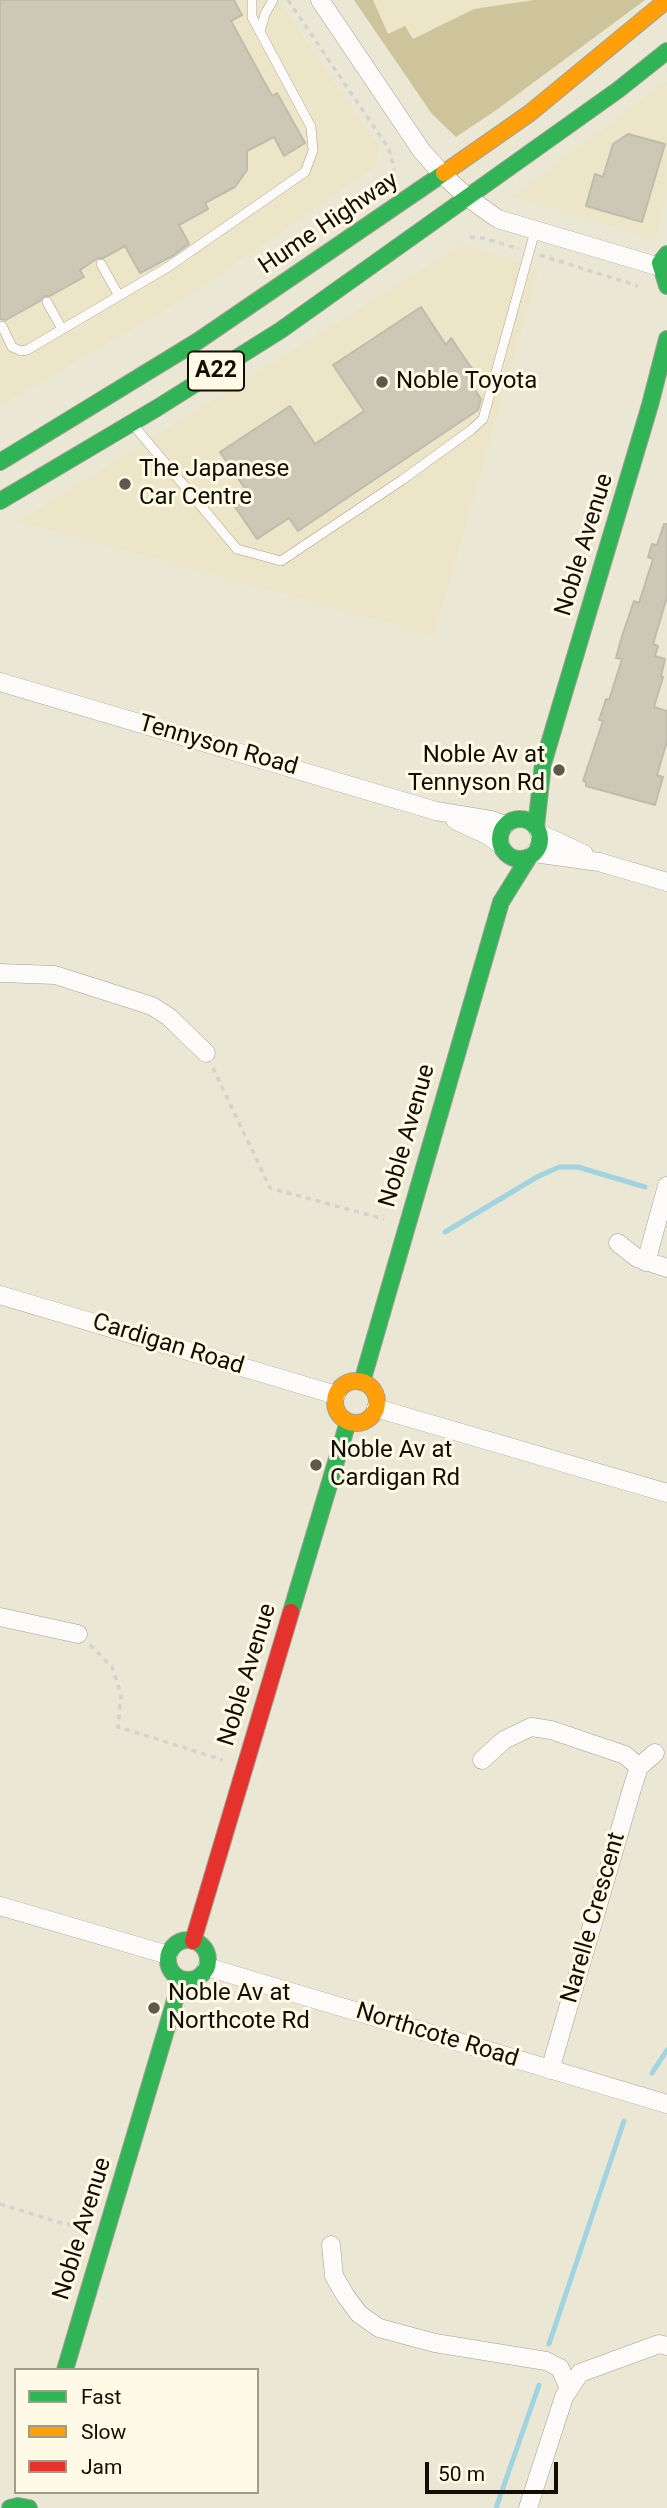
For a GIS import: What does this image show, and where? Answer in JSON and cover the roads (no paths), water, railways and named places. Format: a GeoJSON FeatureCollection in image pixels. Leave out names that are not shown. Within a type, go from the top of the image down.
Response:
{"type":"FeatureCollection","features":[{"type":"Feature","properties":{"kind":"main road","name":"Hume Highway"},"geometry":{"type":"LineString","coordinates":[[0,462],[198,341],[442,174],[530,113],[667,0]]}},
{"type":"Feature","properties":{"kind":"main road","name":"A22"},"geometry":{"type":"LineString","coordinates":[[0,501],[281,330],[618,90],[667,51]]}},
{"type":"Feature","properties":{"kind":"main road"},"geometry":{"type":"LineString","coordinates":[[663,260],[667,286]]}},
{"type":"Feature","properties":{"kind":"main road","name":"Noble Avenue"},"geometry":{"type":"LineString","coordinates":[[538,830],[543,764],[650,405],[667,339]]}},
{"type":"Feature","properties":{"kind":"main road","name":"Noble Avenue"},"geometry":{"type":"LineString","coordinates":[[508,823],[543,764]]}},
{"type":"Feature","properties":{"kind":"main road"},"geometry":{"type":"LineString","coordinates":[[525,819],[538,830],[540,840],[531,855],[515,858],[502,848],[501,831],[508,823],[525,819]]}},
{"type":"Feature","properties":{"kind":"main road","name":"Noble Avenue"},"geometry":{"type":"LineString","coordinates":[[362,1382],[501,902],[502,848]]}},
{"type":"Feature","properties":{"kind":"main road","name":"Noble Avenue"},"geometry":{"type":"LineString","coordinates":[[501,902],[531,855]]}},
{"type":"Feature","properties":{"kind":"main road"},"geometry":{"type":"LineString","coordinates":[[362,1382],[374,1392],[376,1408],[365,1422],[348,1422],[336,1411],[336,1395],[346,1383],[362,1382]]}},
{"type":"Feature","properties":{"kind":"main road","name":"Noble Avenue"},"geometry":{"type":"LineString","coordinates":[[193,1941],[348,1422]]}},
{"type":"Feature","properties":{"kind":"main road"},"geometry":{"type":"LineString","coordinates":[[193,1941],[204,1948],[207,1967],[200,1977],[181,1980],[171,1972],[168,1955],[175,1944],[193,1941]]}},
{"type":"Feature","properties":{"kind":"main road","name":"Noble Avenue"},"geometry":{"type":"LineString","coordinates":[[66,2368],[181,1980]]}},
{"type":"Feature","properties":{"kind":"street"},"geometry":{"type":"LineString","coordinates":[[320,0],[421,150],[467,197],[498,219],[535,231],[663,260]]}},
{"type":"Feature","properties":{"kind":"street","name":"Tennyson Road"},"geometry":{"type":"LineString","coordinates":[[0,682],[436,811],[508,823]]}},
{"type":"Feature","properties":{"kind":"street","name":"Tennyson Road"},"geometry":{"type":"LineString","coordinates":[[436,811],[487,835],[502,848]]}},
{"type":"Feature","properties":{"kind":"street"},"geometry":{"type":"LineString","coordinates":[[538,830],[599,862]]}},
{"type":"Feature","properties":{"kind":"street"},"geometry":{"type":"LineString","coordinates":[[531,855],[599,862],[667,882]]}},
{"type":"Feature","properties":{"kind":"street"},"geometry":{"type":"LineString","coordinates":[[0,973],[55,975],[152,1006],[169,1017],[206,1053]]}},
{"type":"Feature","properties":{"kind":"street"},"geometry":{"type":"LineString","coordinates":[[646,1262],[667,1186]]}},
{"type":"Feature","properties":{"kind":"street"},"geometry":{"type":"LineString","coordinates":[[618,1243],[637,1258],[667,1268]]}},
{"type":"Feature","properties":{"kind":"street","name":"Cardigan Road"},"geometry":{"type":"LineString","coordinates":[[0,1294],[336,1395]]}},
{"type":"Feature","properties":{"kind":"street"},"geometry":{"type":"LineString","coordinates":[[376,1408],[667,1493]]}},
{"type":"Feature","properties":{"kind":"street"},"geometry":{"type":"LineString","coordinates":[[0,1617],[78,1634]]}},
{"type":"Feature","properties":{"kind":"street"},"geometry":{"type":"LineString","coordinates":[[482,1760],[504,1740],[531,1727],[551,1730],[625,1755],[639,1767],[655,1753]]}},
{"type":"Feature","properties":{"kind":"street","name":"Narelle Crescent"},"geometry":{"type":"LineString","coordinates":[[550,2070],[639,1767]]}},
{"type":"Feature","properties":{"kind":"street"},"geometry":{"type":"LineString","coordinates":[[0,1906],[168,1955]]}},
{"type":"Feature","properties":{"kind":"street","name":"Northcote Road"},"geometry":{"type":"LineString","coordinates":[[207,1967],[667,2104]]}},
{"type":"Feature","properties":{"kind":"street"},"geometry":{"type":"LineString","coordinates":[[331,2245],[334,2276],[359,2314],[379,2328],[435,2343],[546,2361],[560,2368],[569,2389]]}},
{"type":"Feature","properties":{"kind":"street"},"geometry":{"type":"LineString","coordinates":[[528,2508],[564,2397],[580,2373],[659,2344],[667,2346]]}},
{"type":"Feature","properties":{"kind":"lane"},"geometry":{"type":"LineString","coordinates":[[2,326],[12,347],[21,351],[62,330],[168,267],[305,172],[309,165],[313,138],[311,127],[252,17],[252,0]]}},
{"type":"Feature","properties":{"kind":"lane"},"geometry":{"type":"LineString","coordinates":[[260,32],[265,14],[273,0]]}},
{"type":"Feature","properties":{"kind":"lane"},"geometry":{"type":"LineString","coordinates":[[131,423],[237,549],[281,561],[402,480],[483,419],[535,231]]}},
{"type":"Feature","properties":{"kind":"lane"},"geometry":{"type":"LineString","coordinates":[[101,264],[119,296]]}},
{"type":"Feature","properties":{"kind":"lane"},"geometry":{"type":"LineString","coordinates":[[47,302],[62,330]]}},
{"type":"Feature","properties":{"kind":"waterway"},"geometry":{"type":"LineString","coordinates":[[445,1232],[537,1177],[559,1167],[578,1167],[645,1187]]}},
{"type":"Feature","properties":{"kind":"waterway"},"geometry":{"type":"LineString","coordinates":[[652,2073],[667,2050]]}},
{"type":"Feature","properties":{"kind":"waterway"},"geometry":{"type":"LineString","coordinates":[[549,2344],[624,2121]]}},
{"type":"Feature","properties":{"kind":"waterway"},"geometry":{"type":"LineString","coordinates":[[496,2508],[539,2385]]}},
{"type":"Feature","properties":{"kind":"place","name":"Noble Toyota"},"geometry":{"type":"Point","coordinates":[382,382]}},
{"type":"Feature","properties":{"kind":"place","name":"The Japanese Car Centre"},"geometry":{"type":"Point","coordinates":[125,484]}},
{"type":"Feature","properties":{"kind":"place","name":"Noble Av at Tennyson Rd"},"geometry":{"type":"Point","coordinates":[559,770]}},
{"type":"Feature","properties":{"kind":"place","name":"Noble Av at Cardigan Rd"},"geometry":{"type":"Point","coordinates":[316,1465]}},
{"type":"Feature","properties":{"kind":"place","name":"Noble Av at Northcote Rd"},"geometry":{"type":"Point","coordinates":[154,2008]}}]}
